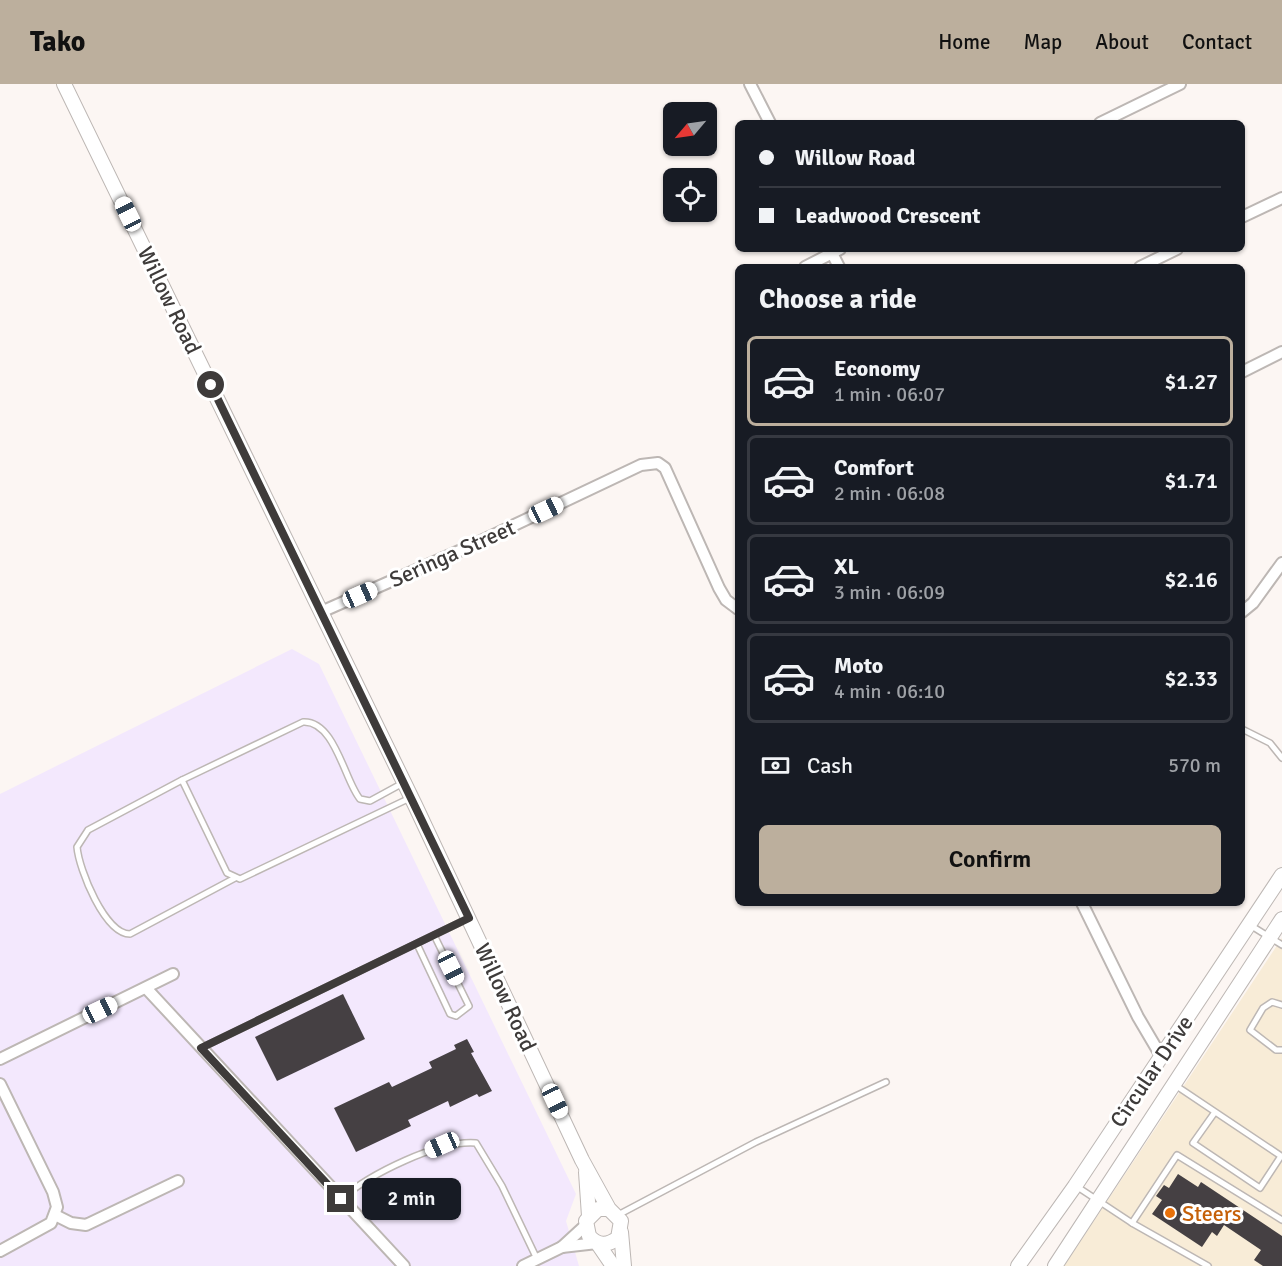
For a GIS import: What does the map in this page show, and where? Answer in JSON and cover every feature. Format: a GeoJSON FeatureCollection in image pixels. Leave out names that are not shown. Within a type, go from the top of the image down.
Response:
{"type":"FeatureCollection","features":[{"type":"Feature","properties":{"kind":"street","name":"Willow Road"},"geometry":{"type":"LineString","coordinates":[[64,84],[411,797],[585,1167],[614,1212],[621,1232],[624,1266]]}},
{"type":"Feature","properties":{"kind":"street"},"geometry":{"type":"LineString","coordinates":[[750,84],[768,120]]}},
{"type":"Feature","properties":{"kind":"street"},"geometry":{"type":"LineString","coordinates":[[1106,120],[1180,84]]}},
{"type":"Feature","properties":{"kind":"street"},"geometry":{"type":"LineString","coordinates":[[1245,216],[1282,198]]}},
{"type":"Feature","properties":{"kind":"street"},"geometry":{"type":"LineString","coordinates":[[810,264],[831,252]]}},
{"type":"Feature","properties":{"kind":"street"},"geometry":{"type":"LineString","coordinates":[[1146,264],[1170,252]]}},
{"type":"Feature","properties":{"kind":"street"},"geometry":{"type":"LineString","coordinates":[[1245,370],[1282,352]]}},
{"type":"Feature","properties":{"kind":"street","name":"Seringa Street"},"geometry":{"type":"LineString","coordinates":[[321,612],[466,548],[623,474],[654,463],[665,468],[719,588],[726,600],[735,607]]}},
{"type":"Feature","properties":{"kind":"street"},"geometry":{"type":"LineString","coordinates":[[1245,610],[1253,603],[1282,563]]}},
{"type":"Feature","properties":{"kind":"street","name":"Circular Drive"},"geometry":{"type":"LineString","coordinates":[[1018,1266],[1075,1186],[1282,875]]}},
{"type":"Feature","properties":{"kind":"street"},"geometry":{"type":"LineString","coordinates":[[1083,906],[1138,1017],[1161,1056]]}},
{"type":"Feature","properties":{"kind":"street","name":"Circular Drive"},"geometry":{"type":"LineString","coordinates":[[1055,1266],[1174,1084],[1276,941],[1282,920]]}},
{"type":"Feature","properties":{"kind":"street"},"geometry":{"type":"LineString","coordinates":[[0,1059],[173,974]]}},
{"type":"Feature","properties":{"kind":"street"},"geometry":{"type":"LineString","coordinates":[[147,988],[400,1264]]}},
{"type":"Feature","properties":{"kind":"street"},"geometry":{"type":"LineString","coordinates":[[0,1084],[56,1198],[55,1215],[46,1227],[1,1249]]}},
{"type":"Feature","properties":{"kind":"street","name":"Willow Road"},"geometry":{"type":"LineString","coordinates":[[585,1167],[589,1236],[598,1243],[614,1266]]}},
{"type":"Feature","properties":{"kind":"street"},"geometry":{"type":"LineString","coordinates":[[55,1215],[71,1223],[86,1225],[178,1180]]}},
{"type":"Feature","properties":{"kind":"street"},"geometry":{"type":"LineString","coordinates":[[529,1264],[562,1247],[598,1209],[614,1212]]}},
{"type":"Feature","properties":{"kind":"street"},"geometry":{"type":"LineString","coordinates":[[562,1247],[612,1242],[621,1232]]}},
{"type":"Feature","properties":{"kind":"lane"},"geometry":{"type":"LineString","coordinates":[[236,878],[130,934],[115,930],[103,913],[80,861],[78,843],[88,830],[182,780],[298,724],[307,722],[325,735],[338,752],[360,800],[370,801],[404,783]]}},
{"type":"Feature","properties":{"kind":"lane"},"geometry":{"type":"LineString","coordinates":[[1245,730],[1270,743],[1282,758]]}},
{"type":"Feature","properties":{"kind":"lane"},"geometry":{"type":"LineString","coordinates":[[182,780],[226,873],[240,879],[411,797]]}},
{"type":"Feature","properties":{"kind":"lane"},"geometry":{"type":"LineString","coordinates":[[201,1048],[469,918]]}},
{"type":"Feature","properties":{"kind":"lane"},"geometry":{"type":"LineString","coordinates":[[1250,924],[1276,941]]}},
{"type":"Feature","properties":{"kind":"lane"},"geometry":{"type":"LineString","coordinates":[[417,944],[450,1014],[453,1016],[460,1014],[469,1006],[434,935]]}},
{"type":"Feature","properties":{"kind":"lane"},"geometry":{"type":"LineString","coordinates":[[1282,1005],[1272,1002],[1263,1008],[1250,1030],[1276,1050],[1282,1050]]}},
{"type":"Feature","properties":{"kind":"lane"},"geometry":{"type":"LineString","coordinates":[[614,1212],[756,1142],[886,1082]]}},
{"type":"Feature","properties":{"kind":"lane"},"geometry":{"type":"LineString","coordinates":[[1174,1084],[1281,1156],[1260,1188],[1193,1143],[1215,1112]]}},
{"type":"Feature","properties":{"kind":"lane"},"geometry":{"type":"LineString","coordinates":[[341,1199],[368,1181],[442,1145],[476,1143],[502,1186],[529,1264]]}},
{"type":"Feature","properties":{"kind":"lane"},"geometry":{"type":"LineString","coordinates":[[1132,1223],[1177,1155],[1282,1220]]}},
{"type":"Feature","properties":{"kind":"lane"},"geometry":{"type":"LineString","coordinates":[[1075,1186],[1132,1223],[1208,1266]]}},
{"type":"Feature","properties":{"kind":"shaded area"},"geometry":{"type":"Polygon","coordinates":[[[292,649],[319,664],[576,1194],[566,1221],[579,1266],[0,1266],[0,794],[292,649]]]}},
{"type":"Feature","properties":{"kind":"shaded area"},"geometry":{"type":"Polygon","coordinates":[[[1282,938],[1282,1266],[1064,1266],[1282,938]]]}},
{"type":"Feature","properties":{"kind":"building"},"geometry":{"type":"Polygon","coordinates":[[[343,994],[365,1039],[277,1081],[255,1037],[343,994]]]}},
{"type":"Feature","properties":{"kind":"building"},"geometry":{"type":"Polygon","coordinates":[[[467,1039],[474,1052],[471,1053],[492,1091],[479,1097],[477,1094],[450,1107],[448,1101],[408,1120],[411,1126],[356,1152],[334,1108],[389,1082],[392,1087],[432,1068],[429,1062],[456,1049],[454,1045],[467,1039]]]}},
{"type":"Feature","properties":{"kind":"building"},"geometry":{"type":"Polygon","coordinates":[[[1178,1174],[1198,1187],[1201,1182],[1282,1236],[1282,1266],[1263,1266],[1254,1260],[1261,1250],[1224,1225],[1217,1236],[1212,1232],[1202,1247],[1152,1214],[1162,1200],[1156,1196],[1164,1185],[1169,1188],[1178,1174]]]}},
{"type":"Feature","properties":{"kind":"place","name":"Steers"},"geometry":{"type":"Point","coordinates":[1170,1213]}},
{"type":"Feature","properties":{"kind":"route"},"geometry":{"type":"LineString","coordinates":[[211,385],[469,918],[201,1048],[341,1199]]}}]}
